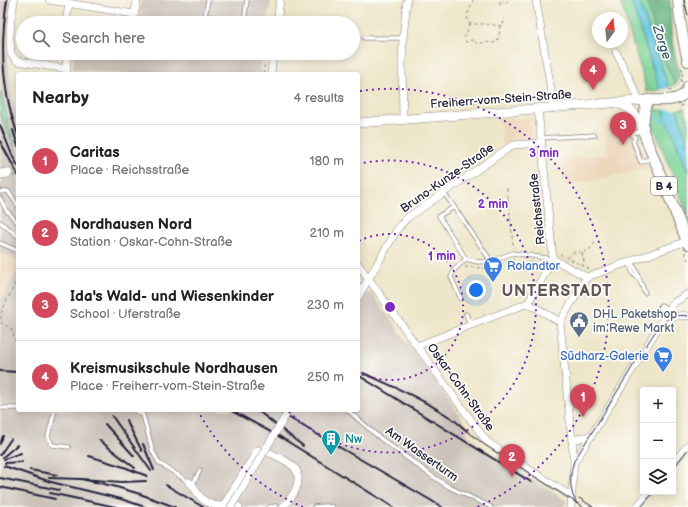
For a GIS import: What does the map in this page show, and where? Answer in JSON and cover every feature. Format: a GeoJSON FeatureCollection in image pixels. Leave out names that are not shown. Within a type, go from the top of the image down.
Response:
{"type":"FeatureCollection","features":[{"type":"Feature","properties":{"kind":"main road"},"geometry":{"type":"LineString","coordinates":[[678,0],[683,38],[688,61]]}},
{"type":"Feature","properties":{"kind":"main road","name":"Freiherr-vom-Stein-Straße"},"geometry":{"type":"LineString","coordinates":[[360,123],[675,99],[687,92]]}},
{"type":"Feature","properties":{"kind":"main road","name":"B 4"},"geometry":{"type":"LineString","coordinates":[[644,101],[645,109],[643,117],[643,130],[687,242]]}},
{"type":"Feature","properties":{"kind":"main road"},"geometry":{"type":"LineString","coordinates":[[616,103],[631,109],[643,130]]}},
{"type":"Feature","properties":{"kind":"street"},"geometry":{"type":"LineString","coordinates":[[14,0],[10,38],[11,54],[16,60]]}},
{"type":"Feature","properties":{"kind":"street"},"geometry":{"type":"LineString","coordinates":[[49,0],[134,14],[136,0]]}},
{"type":"Feature","properties":{"kind":"street"},"geometry":{"type":"LineString","coordinates":[[278,16],[280,0]]}},
{"type":"Feature","properties":{"kind":"street"},"geometry":{"type":"LineString","coordinates":[[403,120],[402,65],[407,0]]}},
{"type":"Feature","properties":{"kind":"street"},"geometry":{"type":"LineString","coordinates":[[536,0],[554,108]]}},
{"type":"Feature","properties":{"kind":"street"},"geometry":{"type":"LineString","coordinates":[[67,16],[69,3]]}},
{"type":"Feature","properties":{"kind":"street"},"geometry":{"type":"LineString","coordinates":[[616,52],[644,101]]}},
{"type":"Feature","properties":{"kind":"street"},"geometry":{"type":"LineString","coordinates":[[16,60],[67,72],[66,60]]}},
{"type":"Feature","properties":{"kind":"street"},"geometry":{"type":"LineString","coordinates":[[271,72],[272,60]]}},
{"type":"Feature","properties":{"kind":"street","name":"Reichsstraße"},"geometry":{"type":"LineString","coordinates":[[538,109],[552,250],[550,259]]}},
{"type":"Feature","properties":{"kind":"street","name":"Bruno-Kunze-Straße"},"geometry":{"type":"LineString","coordinates":[[362,287],[369,279],[398,228],[407,218],[513,145],[541,141]]}},
{"type":"Feature","properties":{"kind":"street"},"geometry":{"type":"LineString","coordinates":[[573,504],[574,463],[560,322],[587,277],[687,242]]}},
{"type":"Feature","properties":{"kind":"street"},"geometry":{"type":"LineString","coordinates":[[417,346],[470,324],[528,303],[550,259],[587,277]]}},
{"type":"Feature","properties":{"kind":"street","name":"Oskar-Cohn-Straße"},"geometry":{"type":"LineString","coordinates":[[360,267],[487,442],[573,504]]}},
{"type":"Feature","properties":{"kind":"street"},"geometry":{"type":"LineString","coordinates":[[574,463],[675,302],[687,295]]}},
{"type":"Feature","properties":{"kind":"street"},"geometry":{"type":"LineString","coordinates":[[528,303],[560,322]]}},
{"type":"Feature","properties":{"kind":"street"},"geometry":{"type":"LineString","coordinates":[[667,316],[688,316]]}},
{"type":"Feature","properties":{"kind":"street"},"geometry":{"type":"LineString","coordinates":[[234,506],[289,412]]}},
{"type":"Feature","properties":{"kind":"street"},"geometry":{"type":"LineString","coordinates":[[572,440],[590,436]]}},
{"type":"Feature","properties":{"kind":"street"},"geometry":{"type":"LineString","coordinates":[[676,459],[688,445]]}},
{"type":"Feature","properties":{"kind":"street"},"geometry":{"type":"LineString","coordinates":[[191,483],[204,501],[216,506],[224,507],[258,450]]}},
{"type":"Feature","properties":{"kind":"street"},"geometry":{"type":"LineString","coordinates":[[268,452],[295,468],[298,474],[296,489],[289,500],[279,506]]}},
{"type":"Feature","properties":{"kind":"street"},"geometry":{"type":"LineString","coordinates":[[637,507],[647,495]]}},
{"type":"Feature","properties":{"kind":"lane"},"geometry":{"type":"LineString","coordinates":[[205,16],[208,0]]}},
{"type":"Feature","properties":{"kind":"lane"},"geometry":{"type":"LineString","coordinates":[[245,16],[247,0]]}},
{"type":"Feature","properties":{"kind":"lane"},"geometry":{"type":"LineString","coordinates":[[364,38],[403,38]]}},
{"type":"Feature","properties":{"kind":"lane"},"geometry":{"type":"LineString","coordinates":[[541,141],[595,135]]}},
{"type":"Feature","properties":{"kind":"lane"},"geometry":{"type":"LineString","coordinates":[[0,192],[8,190],[16,203]]}},
{"type":"Feature","properties":{"kind":"lane"},"geometry":{"type":"LineString","coordinates":[[444,193],[491,261]]}},
{"type":"Feature","properties":{"kind":"lane"},"geometry":{"type":"LineString","coordinates":[[0,198],[6,210],[16,222]]}},
{"type":"Feature","properties":{"kind":"lane"},"geometry":{"type":"LineString","coordinates":[[454,206],[439,216],[466,259],[478,262],[491,261],[513,253],[550,259]]}},
{"type":"Feature","properties":{"kind":"lane"},"geometry":{"type":"LineString","coordinates":[[0,222],[16,234]]}},
{"type":"Feature","properties":{"kind":"lane"},"geometry":{"type":"LineString","coordinates":[[0,243],[16,250]]}},
{"type":"Feature","properties":{"kind":"lane"},"geometry":{"type":"LineString","coordinates":[[461,299],[451,277],[455,269],[466,259]]}},
{"type":"Feature","properties":{"kind":"lane"},"geometry":{"type":"LineString","coordinates":[[630,261],[633,274],[639,278],[645,293]]}},
{"type":"Feature","properties":{"kind":"lane"},"geometry":{"type":"LineString","coordinates":[[660,306],[667,316]]}},
{"type":"Feature","properties":{"kind":"lane"},"geometry":{"type":"LineString","coordinates":[[466,314],[470,324]]}},
{"type":"Feature","properties":{"kind":"lane"},"geometry":{"type":"LineString","coordinates":[[0,408],[16,408]]}},
{"type":"Feature","properties":{"kind":"lane"},"geometry":{"type":"LineString","coordinates":[[54,412],[48,436],[52,444],[69,447]]}},
{"type":"Feature","properties":{"kind":"lane"},"geometry":{"type":"LineString","coordinates":[[138,412],[143,416],[153,452],[159,463],[191,483],[200,470]]}},
{"type":"Feature","properties":{"kind":"lane","name":"Am Wasserturm"},"geometry":{"type":"LineString","coordinates":[[350,412],[380,438],[432,476],[449,487],[491,507]]}},
{"type":"Feature","properties":{"kind":"lane"},"geometry":{"type":"LineString","coordinates":[[269,507],[279,506]]}},
{"type":"Feature","properties":{"kind":"lane"},"geometry":{"type":"LineString","coordinates":[[314,507],[332,507]]}},
{"type":"Feature","properties":{"kind":"path"},"geometry":{"type":"LineString","coordinates":[[473,0],[472,7],[467,14],[470,27],[464,39],[466,42],[472,40],[478,44],[485,42],[496,42],[499,37],[500,26],[503,26],[504,18]]}},
{"type":"Feature","properties":{"kind":"path"},"geometry":{"type":"LineString","coordinates":[[500,6],[500,1],[507,3],[507,0]]}},
{"type":"Feature","properties":{"kind":"path"},"geometry":{"type":"LineString","coordinates":[[470,24],[500,26]]}},
{"type":"Feature","properties":{"kind":"path"},"geometry":{"type":"LineString","coordinates":[[263,72],[265,60]]}},
{"type":"Feature","properties":{"kind":"path"},"geometry":{"type":"LineString","coordinates":[[507,188],[513,244],[516,253]]}},
{"type":"Feature","properties":{"kind":"path"},"geometry":{"type":"LineString","coordinates":[[569,259],[570,255],[574,252],[582,253],[588,251],[595,243]]}},
{"type":"Feature","properties":{"kind":"path"},"geometry":{"type":"LineString","coordinates":[[552,250],[596,273]]}},
{"type":"Feature","properties":{"kind":"path"},"geometry":{"type":"LineString","coordinates":[[582,253],[584,262],[583,266]]}},
{"type":"Feature","properties":{"kind":"path"},"geometry":{"type":"LineString","coordinates":[[500,258],[507,262]]}},
{"type":"Feature","properties":{"kind":"path"},"geometry":{"type":"LineString","coordinates":[[534,264],[542,268],[550,259]]}},
{"type":"Feature","properties":{"kind":"path"},"geometry":{"type":"LineString","coordinates":[[16,282],[1,312],[1,323],[11,328],[16,343]]}},
{"type":"Feature","properties":{"kind":"shaded area"},"geometry":{"type":"Polygon","coordinates":[[[0,0],[11,0],[7,43],[11,88],[16,110],[16,259],[0,253],[0,114],[15,147],[0,91],[0,0]]]}},
{"type":"Feature","properties":{"kind":"shaded area"},"geometry":{"type":"Polygon","coordinates":[[[141,0],[271,0],[268,16],[139,16],[141,0]]]}},
{"type":"Feature","properties":{"kind":"shaded area"},"geometry":{"type":"Polygon","coordinates":[[[73,60],[262,60],[260,72],[101,72],[73,69],[73,60]]]}},
{"type":"Feature","properties":{"kind":"shaded area"},"geometry":{"type":"Polygon","coordinates":[[[627,116],[649,169],[563,186],[562,159],[608,154],[602,120],[627,116]]]}},
{"type":"Feature","properties":{"kind":"shaded area"},"geometry":{"type":"Polygon","coordinates":[[[528,117],[531,119],[533,138],[516,139],[510,141],[502,147],[500,120],[528,117]]]}},
{"type":"Feature","properties":{"kind":"shaded area"},"geometry":{"type":"Polygon","coordinates":[[[0,253],[16,259],[16,273],[0,303],[0,253]]]}},
{"type":"Feature","properties":{"kind":"shaded area"},"geometry":{"type":"Polygon","coordinates":[[[16,273],[16,412],[360,412],[360,300],[362,296],[371,292],[469,429],[466,433],[484,450],[567,501],[563,507],[0,507],[0,303],[16,273]]]}},
{"type":"Feature","properties":{"kind":"green space"},"geometry":{"type":"Polygon","coordinates":[[[620,0],[631,0],[660,90],[646,92],[644,80],[628,27],[628,12],[624,12],[620,0]]]}},
{"type":"Feature","properties":{"kind":"green space"},"geometry":{"type":"Polygon","coordinates":[[[639,0],[646,0],[662,55],[675,84],[669,88],[639,0]]]}},
{"type":"Feature","properties":{"kind":"green space"},"geometry":{"type":"Polygon","coordinates":[[[670,0],[671,32],[674,52],[680,73],[678,82],[675,84],[662,55],[647,3],[670,0]]]}},
{"type":"Feature","properties":{"kind":"green space"},"geometry":{"type":"Polygon","coordinates":[[[0,91],[16,151],[0,114],[0,91]]]}},
{"type":"Feature","properties":{"kind":"green space"},"geometry":{"type":"Polygon","coordinates":[[[684,108],[688,120],[688,144],[677,109],[684,108]]]}},
{"type":"Feature","properties":{"kind":"green space"},"geometry":{"type":"Polygon","coordinates":[[[651,110],[664,110],[665,122],[671,129],[688,173],[688,215],[653,125],[651,110]]]}},
{"type":"Feature","properties":{"kind":"water"},"geometry":{"type":"Polygon","coordinates":[[[631,0],[639,0],[677,109],[688,144],[688,173],[671,129],[665,122],[660,90],[631,0]]]}},
{"type":"Feature","properties":{"kind":"pier"},"geometry":{"type":"Polygon","coordinates":[[[671,87],[679,109],[662,110],[658,91],[671,87]]]}},
{"type":"Feature","properties":{"kind":"waterway"},"geometry":{"type":"LineString","coordinates":[[653,116],[667,122]]}},
{"type":"Feature","properties":{"kind":"tunnel"},"geometry":{"type":"LineString","coordinates":[[8,173],[16,172]]}},
{"type":"Feature","properties":{"kind":"tram line"},"geometry":{"type":"LineString","coordinates":[[684,0],[688,15]]}},
{"type":"Feature","properties":{"kind":"tram line"},"geometry":{"type":"LineString","coordinates":[[646,346],[662,323],[668,319],[680,315],[688,316]]}},
{"type":"Feature","properties":{"kind":"tram line"},"geometry":{"type":"LineString","coordinates":[[577,504],[571,489],[571,472],[574,461],[643,350]]}},
{"type":"Feature","properties":{"kind":"tram line"},"geometry":{"type":"LineString","coordinates":[[467,431],[485,445],[583,507]]}},
{"type":"Feature","properties":{"kind":"tram line"},"geometry":{"type":"LineString","coordinates":[[676,464],[688,449]]}},
{"type":"Feature","properties":{"kind":"tram line"},"geometry":{"type":"LineString","coordinates":[[641,507],[651,495]]}},
{"type":"Feature","properties":{"kind":"tram line"},"geometry":{"type":"LineString","coordinates":[[579,498],[593,507]]}},
{"type":"Feature","properties":{"kind":"railway"},"geometry":{"type":"LineString","coordinates":[[7,0],[3,51],[4,68],[9,102],[16,129]]}},
{"type":"Feature","properties":{"kind":"railway"},"geometry":{"type":"LineString","coordinates":[[0,125],[16,162]]}},
{"type":"Feature","properties":{"kind":"railway"},"geometry":{"type":"LineString","coordinates":[[13,130],[16,140]]}},
{"type":"Feature","properties":{"kind":"railway"},"geometry":{"type":"LineString","coordinates":[[0,141],[16,171]]}},
{"type":"Feature","properties":{"kind":"railway"},"geometry":{"type":"LineString","coordinates":[[0,371],[16,372]]}},
{"type":"Feature","properties":{"kind":"railway"},"geometry":{"type":"LineString","coordinates":[[363,373],[427,404],[456,421],[467,431]]}},
{"type":"Feature","properties":{"kind":"railway"},"geometry":{"type":"LineString","coordinates":[[360,376],[531,482]]}},
{"type":"Feature","properties":{"kind":"railway"},"geometry":{"type":"LineString","coordinates":[[234,412],[282,438],[393,507]]}},
{"type":"Feature","properties":{"kind":"railway"},"geometry":{"type":"LineString","coordinates":[[260,412],[303,446]]}},
{"type":"Feature","properties":{"kind":"railway"},"geometry":{"type":"LineString","coordinates":[[279,412],[442,507]]}},
{"type":"Feature","properties":{"kind":"railway"},"geometry":{"type":"LineString","coordinates":[[112,416],[151,471]]}},
{"type":"Feature","properties":{"kind":"railway"},"geometry":{"type":"LineString","coordinates":[[126,420],[142,451]]}},
{"type":"Feature","properties":{"kind":"railway"},"geometry":{"type":"LineString","coordinates":[[105,424],[134,456]]}},
{"type":"Feature","properties":{"kind":"railway"},"geometry":{"type":"LineString","coordinates":[[0,444],[3,436]]}},
{"type":"Feature","properties":{"kind":"railway"},"geometry":{"type":"LineString","coordinates":[[0,455],[11,439]]}},
{"type":"Feature","properties":{"kind":"railway"},"geometry":{"type":"LineString","coordinates":[[99,440],[135,468]]}},
{"type":"Feature","properties":{"kind":"railway"},"geometry":{"type":"LineString","coordinates":[[143,444],[154,470]]}},
{"type":"Feature","properties":{"kind":"railway"},"geometry":{"type":"LineString","coordinates":[[3,457],[17,445]]}},
{"type":"Feature","properties":{"kind":"railway"},"geometry":{"type":"LineString","coordinates":[[4,459],[21,453]]}},
{"type":"Feature","properties":{"kind":"railway"},"geometry":{"type":"LineString","coordinates":[[89,456],[147,476]]}},
{"type":"Feature","properties":{"kind":"railway"},"geometry":{"type":"LineString","coordinates":[[5,463],[22,462]]}},
{"type":"Feature","properties":{"kind":"railway"},"geometry":{"type":"LineString","coordinates":[[4,466],[51,482],[121,499],[145,507]]}},
{"type":"Feature","properties":{"kind":"railway"},"geometry":{"type":"LineString","coordinates":[[30,470],[57,475]]}},
{"type":"Feature","properties":{"kind":"railway"},"geometry":{"type":"LineString","coordinates":[[0,478],[59,490]]}},
{"type":"Feature","properties":{"kind":"railway"},"geometry":{"type":"LineString","coordinates":[[49,478],[81,479]]}},
{"type":"Feature","properties":{"kind":"railway"},"geometry":{"type":"LineString","coordinates":[[146,481],[122,482],[81,479],[140,494],[175,507]]}},
{"type":"Feature","properties":{"kind":"railway"},"geometry":{"type":"LineString","coordinates":[[166,485],[203,507]]}},
{"type":"Feature","properties":{"kind":"railway"},"geometry":{"type":"LineString","coordinates":[[0,487],[55,499]]}},
{"type":"Feature","properties":{"kind":"railway"},"geometry":{"type":"LineString","coordinates":[[50,493],[116,507]]}},
{"type":"Feature","properties":{"kind":"place","name":"Kreismusikschule Nordhausen"},"geometry":{"type":"Point","coordinates":[593,90]}},
{"type":"Feature","properties":{"kind":"place","name":"Ida's Wald- und Wiesenkinder"},"geometry":{"type":"Point","coordinates":[623,145]}},
{"type":"Feature","properties":{"kind":"place","name":"Rolandtor"},"geometry":{"type":"Point","coordinates":[493,283]}},
{"type":"Feature","properties":{"kind":"place","name":"DHL Paketshop im Rewe Markt"},"geometry":{"type":"Point","coordinates":[579,338]}},
{"type":"Feature","properties":{"kind":"place","name":"Südharz-Galerie"},"geometry":{"type":"Point","coordinates":[663,373]}},
{"type":"Feature","properties":{"kind":"place","name":"Caritas"},"geometry":{"type":"Point","coordinates":[583,417]}},
{"type":"Feature","properties":{"kind":"place","name":"Nw"},"geometry":{"type":"Point","coordinates":[331,456]}},
{"type":"Feature","properties":{"kind":"place","name":"Nordhausen Nord"},"geometry":{"type":"Point","coordinates":[512,477]}},
{"type":"Feature","properties":{"kind":"district","name":"UNTERSTADT"},"geometry":{"type":"Point","coordinates":[557,290]}},
{"type":"Feature","properties":{"kind":"water label","name":"Zorge"},"geometry":{"type":"Point","coordinates":[663,42]}}]}
